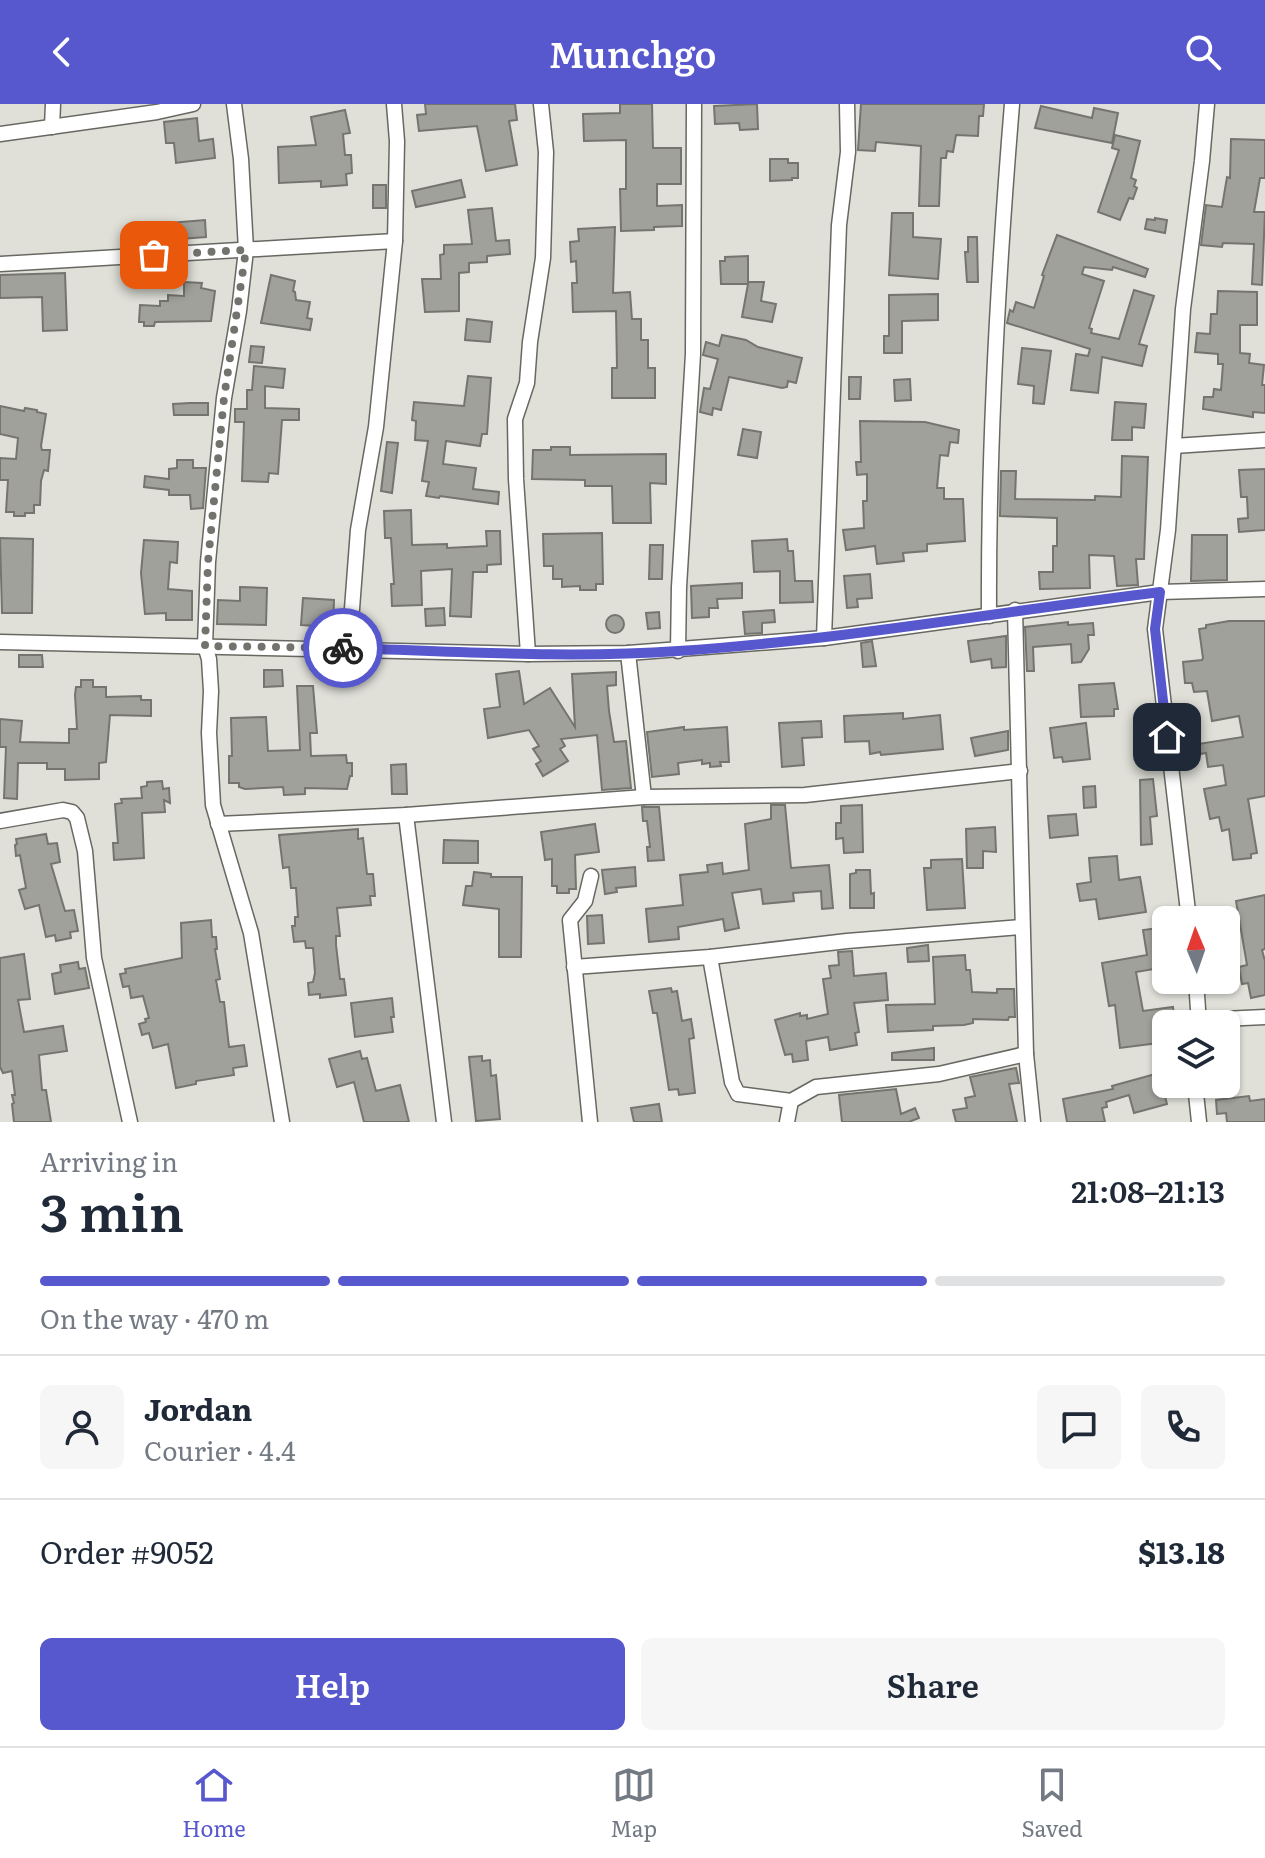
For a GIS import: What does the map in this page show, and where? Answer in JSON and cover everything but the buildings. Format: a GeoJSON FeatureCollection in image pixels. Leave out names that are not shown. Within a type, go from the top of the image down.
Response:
{"type":"FeatureCollection","features":[{"type":"Feature","properties":{"kind":"street"},"geometry":{"type":"LineString","coordinates":[[52,127],[53,104]]}},
{"type":"Feature","properties":{"kind":"street"},"geometry":{"type":"LineString","coordinates":[[0,134],[193,104]]}},
{"type":"Feature","properties":{"kind":"street"},"geometry":{"type":"LineString","coordinates":[[234,104],[241,159],[246,250],[224,398],[208,562],[205,646],[211,691],[209,733],[213,805],[251,933],[282,1122]]}},
{"type":"Feature","properties":{"kind":"street"},"geometry":{"type":"LineString","coordinates":[[349,648],[358,530],[376,427],[395,241],[397,141],[394,104]]}},
{"type":"Feature","properties":{"kind":"street"},"geometry":{"type":"LineString","coordinates":[[528,654],[515,419],[527,383],[543,258],[546,152],[541,104]]}},
{"type":"Feature","properties":{"kind":"street"},"geometry":{"type":"LineString","coordinates":[[678,651],[693,354],[694,104]]}},
{"type":"Feature","properties":{"kind":"street"},"geometry":{"type":"LineString","coordinates":[[824,638],[838,241],[848,152],[847,104]]}},
{"type":"Feature","properties":{"kind":"street"},"geometry":{"type":"LineString","coordinates":[[989,616],[988,504],[1012,104]]}},
{"type":"Feature","properties":{"kind":"street"},"geometry":{"type":"LineString","coordinates":[[1187,906],[1155,629],[1174,446],[1183,309],[1207,104]]}},
{"type":"Feature","properties":{"kind":"street"},"geometry":{"type":"LineString","coordinates":[[0,264],[395,241]]}},
{"type":"Feature","properties":{"kind":"street"},"geometry":{"type":"LineString","coordinates":[[1174,446],[1265,440]]}},
{"type":"Feature","properties":{"kind":"street"},"geometry":{"type":"LineString","coordinates":[[0,642],[528,654],[678,651],[824,638],[1160,592],[1265,589]]}},
{"type":"Feature","properties":{"kind":"street"},"geometry":{"type":"LineString","coordinates":[[1015,610],[1026,1054],[1033,1122]]}},
{"type":"Feature","properties":{"kind":"street"},"geometry":{"type":"LineString","coordinates":[[628,653],[644,797]]}},
{"type":"Feature","properties":{"kind":"street"},"geometry":{"type":"LineString","coordinates":[[218,824],[406,815],[644,797],[805,795],[1020,771]]}},
{"type":"Feature","properties":{"kind":"street"},"geometry":{"type":"LineString","coordinates":[[0,821],[63,810],[72,812],[77,818],[85,851],[94,958],[130,1122]]}},
{"type":"Feature","properties":{"kind":"street"},"geometry":{"type":"LineString","coordinates":[[406,815],[444,1122]]}},
{"type":"Feature","properties":{"kind":"street"},"geometry":{"type":"LineString","coordinates":[[590,1122],[570,920],[585,901],[591,876]]}},
{"type":"Feature","properties":{"kind":"street"},"geometry":{"type":"LineString","coordinates":[[574,967],[1022,927]]}},
{"type":"Feature","properties":{"kind":"street"},"geometry":{"type":"LineString","coordinates":[[710,957],[732,1082],[738,1094],[791,1101],[816,1087],[939,1074],[1026,1054]]}},
{"type":"Feature","properties":{"kind":"street"},"geometry":{"type":"LineString","coordinates":[[1240,1019],[1265,1017]]}},
{"type":"Feature","properties":{"kind":"street"},"geometry":{"type":"LineString","coordinates":[[1195,1098],[1196,1121]]}},
{"type":"Feature","properties":{"kind":"street"},"geometry":{"type":"LineString","coordinates":[[787,1122],[791,1101]]}},
{"type":"Feature","properties":{"kind":"way so far"},"geometry":{"type":"LineString","coordinates":[[154,255],[246,250],[224,398],[208,562],[205,646],[343,648]]}},
{"type":"Feature","properties":{"kind":"route"},"geometry":{"type":"LineString","coordinates":[[343,648],[528,654],[678,651],[824,638],[1160,592],[1155,629],[1167,737]]}}]}
